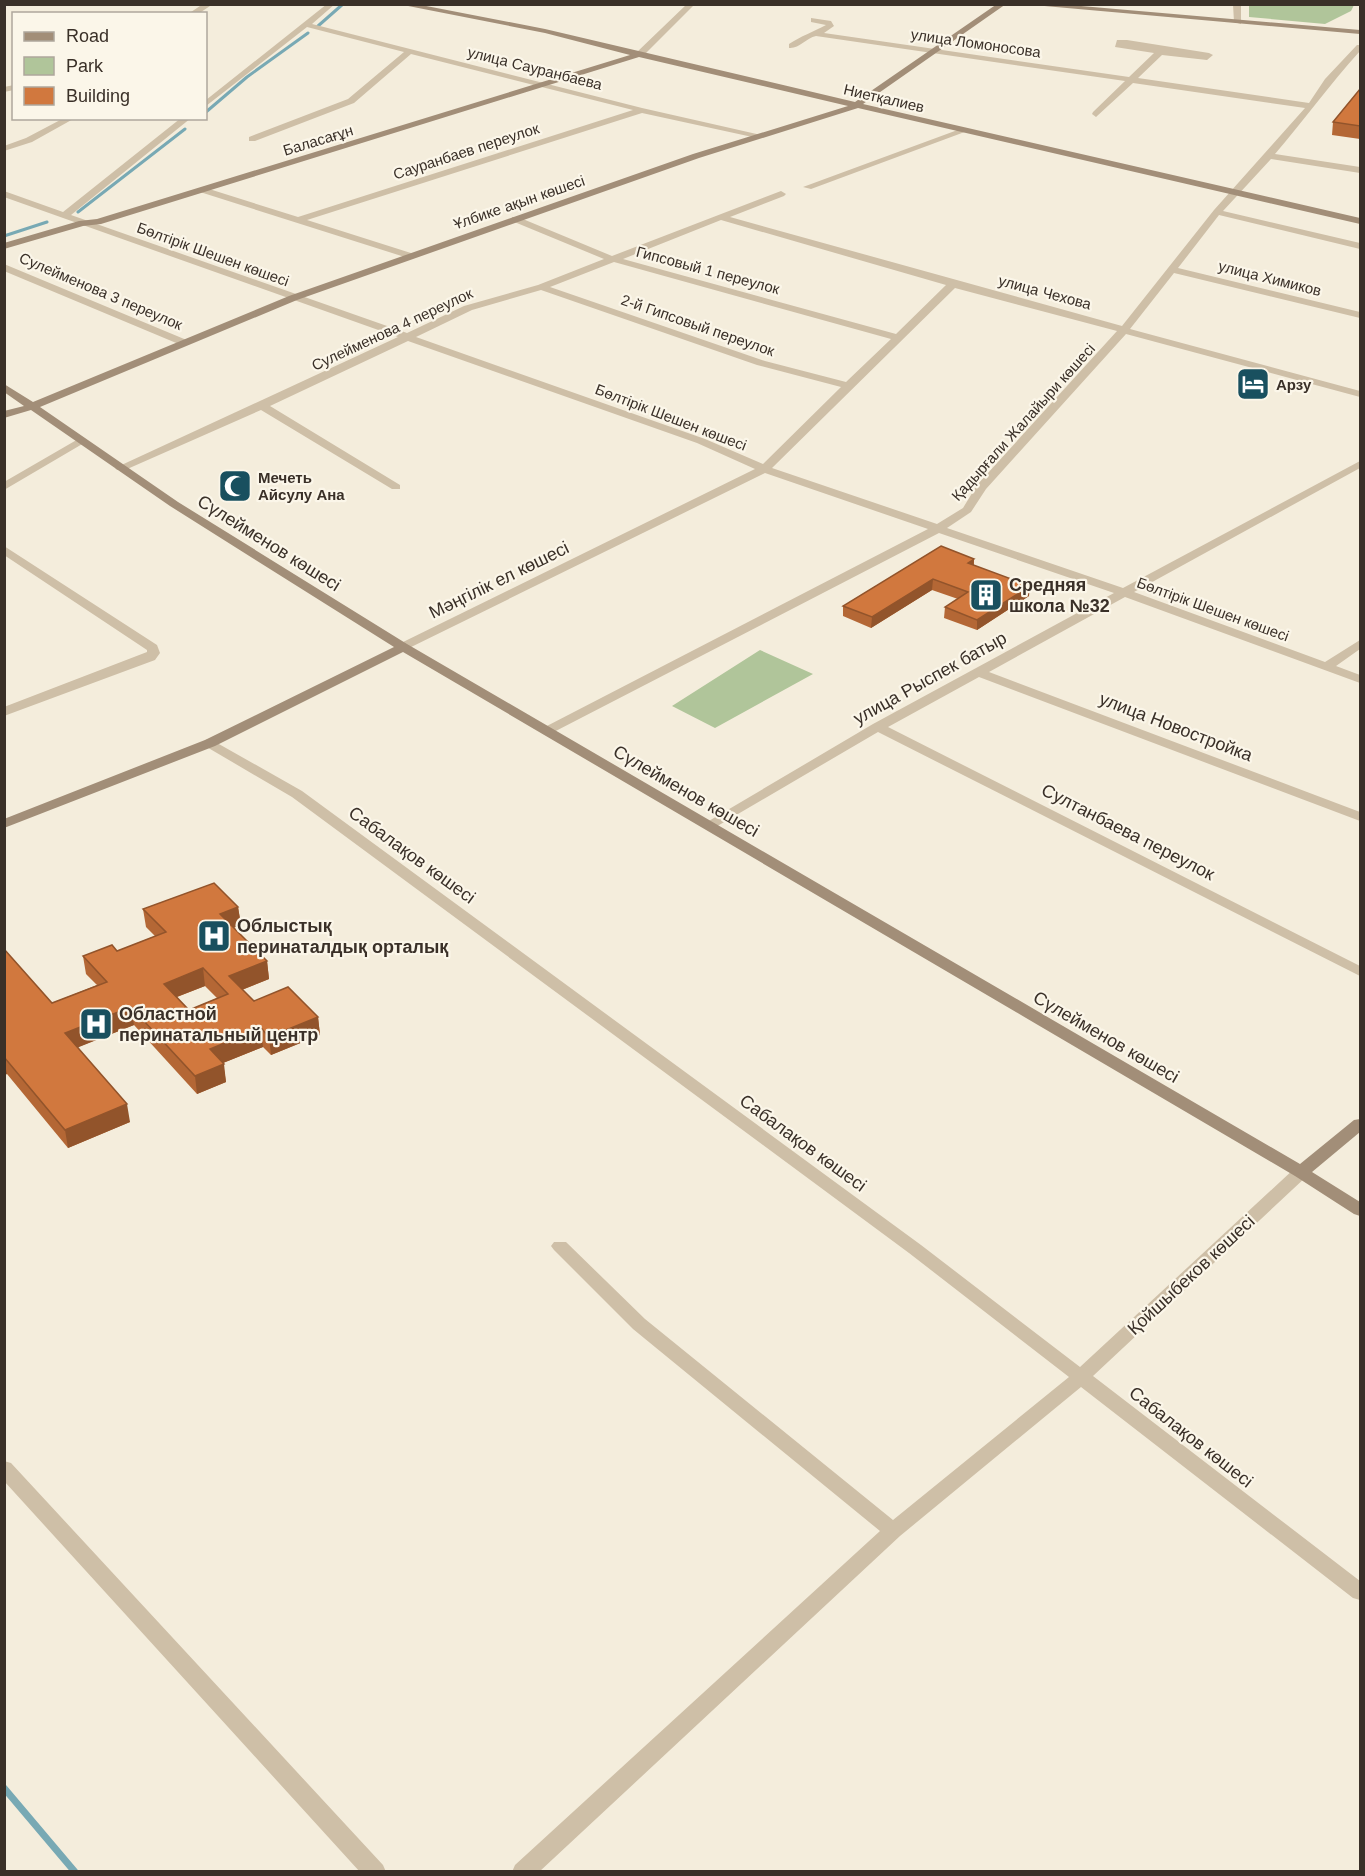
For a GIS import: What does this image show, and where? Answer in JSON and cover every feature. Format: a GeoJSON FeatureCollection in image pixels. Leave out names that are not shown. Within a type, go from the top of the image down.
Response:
{"type":"FeatureCollection","features":[{"type":"Feature","properties":{"kind":"main road","name":"Ниетқалиев"},"geometry":{"type":"LineString","coordinates":[[401,4],[536,29],[855,106],[1360,222]]}},
{"type":"Feature","properties":{"kind":"main road","name":"Ұлбике ақын көшесі"},"geometry":{"type":"LineString","coordinates":[[4,415],[32,407],[293,298],[757,135],[855,106],[1003,4]]}},
{"type":"Feature","properties":{"kind":"main road"},"geometry":{"type":"LineString","coordinates":[[1025,4],[1360,32]]}},
{"type":"Feature","properties":{"kind":"main road","name":"Баласағұн"},"geometry":{"type":"LineString","coordinates":[[4,246],[82,223],[98,222],[639,55]]}},
{"type":"Feature","properties":{"kind":"main road","name":"Сүлейменов көшесі"},"geometry":{"type":"LineString","coordinates":[[4,387],[174,504],[403,647],[1301,1172],[1360,1210]]}},
{"type":"Feature","properties":{"kind":"main road","name":"Мәңгілік ел көшесі"},"geometry":{"type":"LineString","coordinates":[[4,824],[210,743],[403,647]]}},
{"type":"Feature","properties":{"kind":"main road"},"geometry":{"type":"LineString","coordinates":[[1301,1172],[1360,1124]]}},
{"type":"Feature","properties":{"kind":"street"},"geometry":{"type":"LineString","coordinates":[[195,12],[210,4]]}},
{"type":"Feature","properties":{"kind":"street"},"geometry":{"type":"LineString","coordinates":[[207,103],[332,4]]}},
{"type":"Feature","properties":{"kind":"street"},"geometry":{"type":"LineString","coordinates":[[639,55],[692,4]]}},
{"type":"Feature","properties":{"kind":"street"},"geometry":{"type":"LineString","coordinates":[[1237,4],[1238,22]]}},
{"type":"Feature","properties":{"kind":"street"},"geometry":{"type":"LineString","coordinates":[[792,46],[808,35],[816,34],[830,26],[828,23],[814,20]]}},
{"type":"Feature","properties":{"kind":"street","name":"улица Сауранбаева"},"geometry":{"type":"LineString","coordinates":[[307,25],[547,84],[642,110],[757,135]]}},
{"type":"Feature","properties":{"kind":"street","name":"улица Ломоносова"},"geometry":{"type":"LineString","coordinates":[[816,34],[1311,106]]}},
{"type":"Feature","properties":{"kind":"street"},"geometry":{"type":"LineString","coordinates":[[1120,42],[1127,42],[1209,55],[1208,58],[1199,58],[1161,52],[1118,45],[1120,42]]}},
{"type":"Feature","properties":{"kind":"street","name":"Қадырғали Жалайыри көшесі"},"geometry":{"type":"LineString","coordinates":[[548,731],[939,528],[967,510],[981,487],[1125,329],[1217,212],[1269,156],[1311,106],[1328,81],[1360,47]]}},
{"type":"Feature","properties":{"kind":"street"},"geometry":{"type":"LineString","coordinates":[[252,139],[351,101],[411,50]]}},
{"type":"Feature","properties":{"kind":"street"},"geometry":{"type":"LineString","coordinates":[[1096,114],[1161,52]]}},
{"type":"Feature","properties":{"kind":"street"},"geometry":{"type":"LineString","coordinates":[[1348,60],[1360,62]]}},
{"type":"Feature","properties":{"kind":"street","name":"Сауранбаев переулок"},"geometry":{"type":"LineString","coordinates":[[298,220],[642,110]]}},
{"type":"Feature","properties":{"kind":"street"},"geometry":{"type":"LineString","coordinates":[[4,150],[29,140],[66,120]]}},
{"type":"Feature","properties":{"kind":"street"},"geometry":{"type":"LineString","coordinates":[[64,216],[185,120]]}},
{"type":"Feature","properties":{"kind":"street"},"geometry":{"type":"LineString","coordinates":[[808,187],[966,130]]}},
{"type":"Feature","properties":{"kind":"street"},"geometry":{"type":"LineString","coordinates":[[1269,156],[1360,170]]}},
{"type":"Feature","properties":{"kind":"street"},"geometry":{"type":"LineString","coordinates":[[203,190],[411,256]]}},
{"type":"Feature","properties":{"kind":"street","name":"Бөлтірік Шешен көшесі"},"geometry":{"type":"LineString","coordinates":[[4,194],[701,441],[764,469],[1123,592],[1360,679]]}},
{"type":"Feature","properties":{"kind":"street","name":"Сулейменова 4 переулок"},"geometry":{"type":"LineString","coordinates":[[121,468],[262,406],[468,308],[541,287],[609,258],[723,218],[781,194]]}},
{"type":"Feature","properties":{"kind":"street"},"geometry":{"type":"LineString","coordinates":[[1217,212],[1360,246]]}},
{"type":"Feature","properties":{"kind":"street","name":"улица Чехова"},"geometry":{"type":"LineString","coordinates":[[723,218],[954,284],[1360,394]]}},
{"type":"Feature","properties":{"kind":"street","name":"Гипсовый 1 переулок"},"geometry":{"type":"LineString","coordinates":[[515,219],[609,258],[897,338]]}},
{"type":"Feature","properties":{"kind":"street","name":"Сулейменова 3 переулок"},"geometry":{"type":"LineString","coordinates":[[4,267],[185,343]]}},
{"type":"Feature","properties":{"kind":"street","name":"улица Химиков"},"geometry":{"type":"LineString","coordinates":[[1172,269],[1360,315]]}},
{"type":"Feature","properties":{"kind":"street","name":"Мәңгілік ел көшесі"},"geometry":{"type":"LineString","coordinates":[[403,647],[764,469],[954,284]]}},
{"type":"Feature","properties":{"kind":"street","name":"2-й Гипсовый переулок"},"geometry":{"type":"LineString","coordinates":[[541,287],[761,363],[848,386]]}},
{"type":"Feature","properties":{"kind":"street"},"geometry":{"type":"LineString","coordinates":[[262,406],[318,442],[396,487]]}},
{"type":"Feature","properties":{"kind":"street"},"geometry":{"type":"LineString","coordinates":[[4,487],[80,441]]}},
{"type":"Feature","properties":{"kind":"street","name":"улица Рыспек батыр"},"geometry":{"type":"LineString","coordinates":[[709,825],[878,726],[1360,464]]}},
{"type":"Feature","properties":{"kind":"street"},"geometry":{"type":"LineString","coordinates":[[4,549],[153,648],[154,653],[150,657],[4,712]]}},
{"type":"Feature","properties":{"kind":"street"},"geometry":{"type":"LineString","coordinates":[[1325,667],[1360,644]]}},
{"type":"Feature","properties":{"kind":"street","name":"улица Новостройка"},"geometry":{"type":"LineString","coordinates":[[978,672],[1360,817]]}},
{"type":"Feature","properties":{"kind":"street","name":"Султанбаева переулок"},"geometry":{"type":"LineString","coordinates":[[878,726],[1360,972]]}},
{"type":"Feature","properties":{"kind":"street","name":"Сабалақов көшесі"},"geometry":{"type":"LineString","coordinates":[[210,743],[297,794],[896,1235],[1360,1592]]}},
{"type":"Feature","properties":{"kind":"street","name":"Қойшыбеков көшесі"},"geometry":{"type":"LineString","coordinates":[[523,1872],[893,1531],[1081,1377],[1301,1172]]}},
{"type":"Feature","properties":{"kind":"street"},"geometry":{"type":"LineString","coordinates":[[560,1246],[639,1324],[893,1531]]}},
{"type":"Feature","properties":{"kind":"street"},"geometry":{"type":"LineString","coordinates":[[4,1468],[375,1872]]}},
{"type":"Feature","properties":{"kind":"green space"},"geometry":{"type":"Polygon","coordinates":[[[1249,4],[1354,5],[1351,11],[1325,24],[1249,17],[1249,4]]]}},
{"type":"Feature","properties":{"kind":"green space"},"geometry":{"type":"Polygon","coordinates":[[[760,650],[813,674],[715,728],[672,706],[760,650]]]}},
{"type":"Feature","properties":{"kind":"building"},"geometry":{"type":"Polygon","coordinates":[[[1360,89],[1360,126],[1333,122],[1360,89]]]}},
{"type":"Feature","properties":{"kind":"building"},"geometry":{"type":"Polygon","coordinates":[[[941,546],[974,559],[968,563],[1030,586],[977,620],[945,607],[968,592],[933,579],[872,617],[843,606],[941,546]]]}},
{"type":"Feature","properties":{"kind":"building","name":"Областной перинатальный центр"},"geometry":{"type":"Polygon","coordinates":[[[214,883],[238,907],[220,914],[267,961],[229,976],[254,1001],[288,987],[318,1017],[269,1037],[261,1028],[210,1049],[224,1064],[195,1076],[131,1007],[65,1033],[127,1104],[65,1130],[4,1057],[4,949],[52,1003],[107,982],[83,956],[112,945],[117,951],[166,932],[143,909],[214,883]],[[203,968],[164,984],[189,1010],[228,994],[203,968]]]}},
{"type":"Feature","properties":{"kind":"waterway"},"geometry":{"type":"LineString","coordinates":[[318,26],[343,4]]}},
{"type":"Feature","properties":{"kind":"waterway"},"geometry":{"type":"LineString","coordinates":[[207,111],[247,77],[308,33]]}},
{"type":"Feature","properties":{"kind":"waterway"},"geometry":{"type":"LineString","coordinates":[[78,212],[185,129]]}},
{"type":"Feature","properties":{"kind":"waterway"},"geometry":{"type":"LineString","coordinates":[[4,236],[47,222]]}},
{"type":"Feature","properties":{"kind":"waterway"},"geometry":{"type":"LineString","coordinates":[[4,1788],[75,1872]]}},
{"type":"Feature","properties":{"kind":"place","name":"Арзу"},"geometry":{"type":"Point","coordinates":[1253,384]}},
{"type":"Feature","properties":{"kind":"place","name":"Мечеть Айсулу Ана"},"geometry":{"type":"Point","coordinates":[235,486]}},
{"type":"Feature","properties":{"kind":"place","name":"Средняя школа №32"},"geometry":{"type":"Point","coordinates":[986,595]}},
{"type":"Feature","properties":{"kind":"place","name":"Облыстық перинаталдық орталық"},"geometry":{"type":"Point","coordinates":[214,936]}},
{"type":"Feature","properties":{"kind":"place","name":"Областной перинатальный центр"},"geometry":{"type":"Point","coordinates":[96,1024]}}]}
